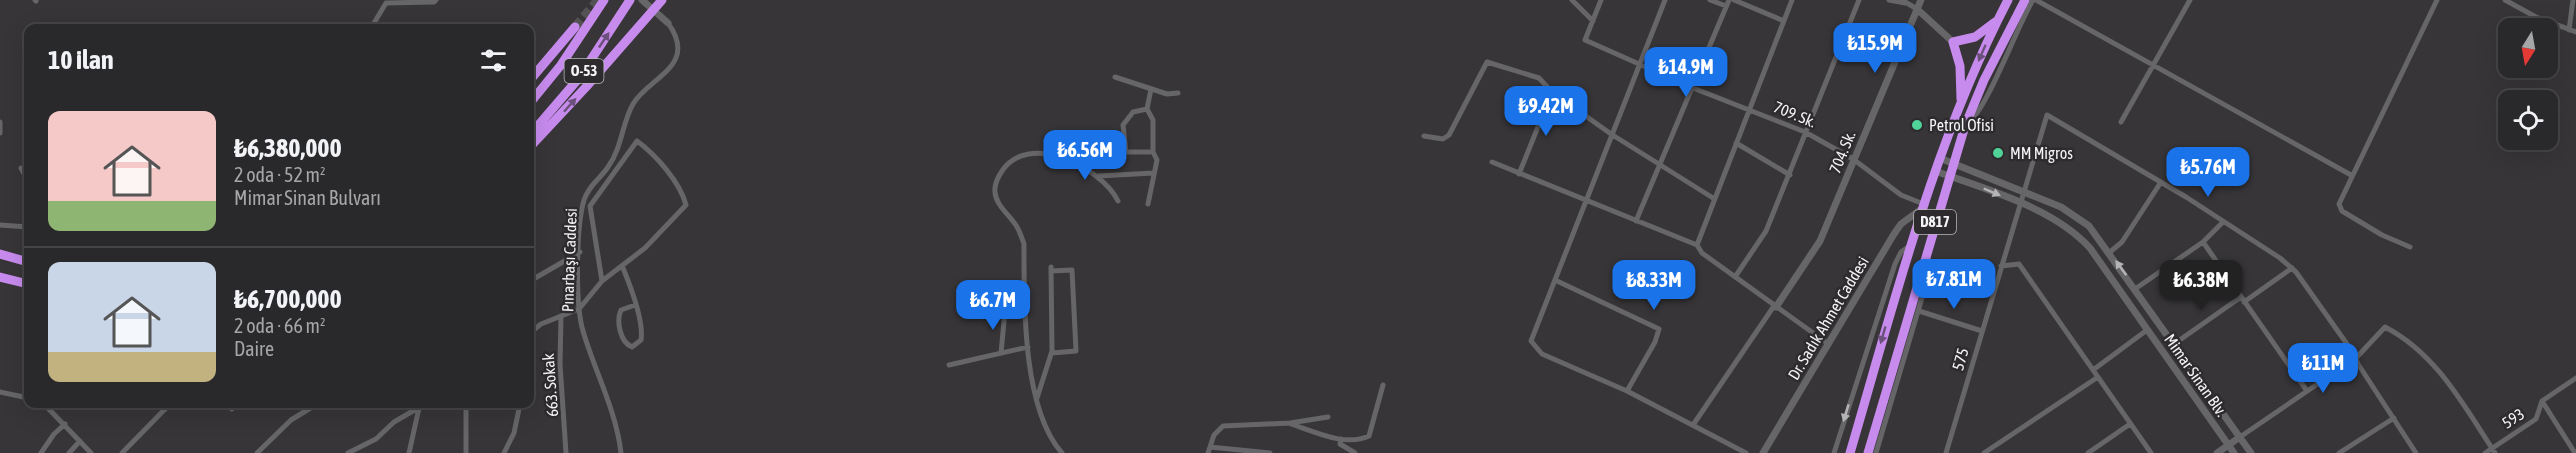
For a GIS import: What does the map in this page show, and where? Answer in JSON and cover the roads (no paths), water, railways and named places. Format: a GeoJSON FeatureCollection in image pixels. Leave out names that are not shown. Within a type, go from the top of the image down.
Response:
{"type":"FeatureCollection","features":[{"type":"Feature","properties":{"kind":"highway","name":"O-53"},"geometry":{"type":"LineString","coordinates":[[534,98],[561,65],[604,0]]}},
{"type":"Feature","properties":{"kind":"highway","name":"O-53"},"geometry":{"type":"LineString","coordinates":[[534,130],[579,78],[630,0]]}},
{"type":"Feature","properties":{"kind":"highway"},"geometry":{"type":"LineString","coordinates":[[534,143],[662,0]]}},
{"type":"Feature","properties":{"kind":"highway","name":"D817"},"geometry":{"type":"LineString","coordinates":[[1850,453],[1895,294],[1961,103],[2008,0]]}},
{"type":"Feature","properties":{"kind":"highway","name":"D817"},"geometry":{"type":"LineString","coordinates":[[1868,453],[1965,126],[1984,80],[2025,0]]}},
{"type":"Feature","properties":{"kind":"highway"},"geometry":{"type":"LineString","coordinates":[[1961,103],[1960,66],[1953,42],[1975,38],[1999,18]]}},
{"type":"Feature","properties":{"kind":"highway"},"geometry":{"type":"LineString","coordinates":[[534,75],[575,27]]}},
{"type":"Feature","properties":{"kind":"highway"},"geometry":{"type":"LineString","coordinates":[[0,254],[24,261]]}},
{"type":"Feature","properties":{"kind":"highway"},"geometry":{"type":"LineString","coordinates":[[0,277],[24,283]]}},
{"type":"Feature","properties":{"kind":"street"},"geometry":{"type":"LineString","coordinates":[[373,24],[386,3],[434,2],[436,0]]}},
{"type":"Feature","properties":{"kind":"street"},"geometry":{"type":"LineString","coordinates":[[642,0],[668,23]]}},
{"type":"Feature","properties":{"kind":"street"},"geometry":{"type":"LineString","coordinates":[[1572,0],[1593,21]]}},
{"type":"Feature","properties":{"kind":"street","name":"709. Sk."},"geometry":{"type":"LineString","coordinates":[[1601,0],[1585,40],[1694,88],[1805,132],[1853,159],[1901,195],[1926,206]]}},
{"type":"Feature","properties":{"kind":"street"},"geometry":{"type":"LineString","coordinates":[[1665,0],[1611,134],[1588,200],[1565,251],[1557,280],[1531,341],[1535,348],[1627,391],[1746,453]]}},
{"type":"Feature","properties":{"kind":"street"},"geometry":{"type":"LineString","coordinates":[[1636,221],[1728,3],[1710,0]]}},
{"type":"Feature","properties":{"kind":"street"},"geometry":{"type":"LineString","coordinates":[[1734,0],[1784,21]]}},
{"type":"Feature","properties":{"kind":"street"},"geometry":{"type":"LineString","coordinates":[[1696,245],[1792,0]]}},
{"type":"Feature","properties":{"kind":"street"},"geometry":{"type":"LineString","coordinates":[[1736,277],[1766,231],[1859,0]]}},
{"type":"Feature","properties":{"kind":"street"},"geometry":{"type":"LineString","coordinates":[[1889,0],[1904,1],[1917,9],[1953,42]]}},
{"type":"Feature","properties":{"kind":"street","name":"704. Sk."},"geometry":{"type":"LineString","coordinates":[[1775,306],[1820,241],[1921,0]]}},
{"type":"Feature","properties":{"kind":"street"},"geometry":{"type":"LineString","coordinates":[[1965,126],[1974,120],[2034,0],[2351,176]]}},
{"type":"Feature","properties":{"kind":"street"},"geometry":{"type":"LineString","coordinates":[[2121,122],[2155,66],[2190,0]]}},
{"type":"Feature","properties":{"kind":"street"},"geometry":{"type":"LineString","coordinates":[[2410,247],[2382,235],[2342,211],[2339,204],[2437,0]]}},
{"type":"Feature","properties":{"kind":"street"},"geometry":{"type":"LineString","coordinates":[[2505,0],[2536,17],[2576,32]]}},
{"type":"Feature","properties":{"kind":"street"},"geometry":{"type":"LineString","coordinates":[[2569,30],[2573,0]]}},
{"type":"Feature","properties":{"kind":"street","name":"Pınarbaşı Caddesi"},"geometry":{"type":"LineString","coordinates":[[621,453],[610,406],[583,331],[579,309],[584,200],[591,185],[609,167],[634,101],[671,67],[676,41],[668,23]]}},
{"type":"Feature","properties":{"kind":"street"},"geometry":{"type":"LineString","coordinates":[[1424,136],[1443,139],[1449,135],[1487,62],[1539,78],[1552,92],[1611,134],[1713,198]]}},
{"type":"Feature","properties":{"kind":"street"},"geometry":{"type":"LineString","coordinates":[[1115,77],[1167,94],[1178,93]]}},
{"type":"Feature","properties":{"kind":"street"},"geometry":{"type":"LineString","coordinates":[[1148,204],[1157,160],[1153,152],[1153,120],[1148,109],[1151,89]]}},
{"type":"Feature","properties":{"kind":"street"},"geometry":{"type":"LineString","coordinates":[[1519,174],[1552,92]]}},
{"type":"Feature","properties":{"kind":"street"},"geometry":{"type":"LineString","coordinates":[[1126,152],[1123,125],[1132,112],[1148,109]]}},
{"type":"Feature","properties":{"kind":"street","name":"575"},"geometry":{"type":"LineString","coordinates":[[1947,453],[2047,115],[2162,182]]}},
{"type":"Feature","properties":{"kind":"street"},"geometry":{"type":"LineString","coordinates":[[0,122],[0,133]]}},
{"type":"Feature","properties":{"kind":"street"},"geometry":{"type":"LineString","coordinates":[[534,329],[579,309],[602,281],[622,268],[686,205],[675,183],[650,151],[637,141],[596,193],[590,206],[602,281]]}},
{"type":"Feature","properties":{"kind":"street"},"geometry":{"type":"LineString","coordinates":[[1736,143],[1790,175]]}},
{"type":"Feature","properties":{"kind":"street"},"geometry":{"type":"LineString","coordinates":[[1091,148],[1153,152]]}},
{"type":"Feature","properties":{"kind":"street"},"geometry":{"type":"LineString","coordinates":[[1062,453],[1043,421],[1029,376],[1024,244],[1016,225],[1002,208],[994,193],[997,178],[1007,163],[1025,154],[1050,156],[1076,162],[1098,176],[1118,201]]}},
{"type":"Feature","properties":{"kind":"street"},"geometry":{"type":"LineString","coordinates":[[1942,159],[2024,191],[2077,216],[2094,231],[2251,453]]}},
{"type":"Feature","properties":{"kind":"street"},"geometry":{"type":"LineString","coordinates":[[1492,162],[1696,245],[1827,343]]}},
{"type":"Feature","properties":{"kind":"street"},"geometry":{"type":"LineString","coordinates":[[21,168],[24,174]]}},
{"type":"Feature","properties":{"kind":"street","name":"Mimar Sinan Blv."},"geometry":{"type":"LineString","coordinates":[[1938,172],[2019,204],[2065,225],[2077,234],[2090,248],[2235,453]]}},
{"type":"Feature","properties":{"kind":"street"},"geometry":{"type":"LineString","coordinates":[[1098,176],[1154,173]]}},
{"type":"Feature","properties":{"kind":"street"},"geometry":{"type":"LineString","coordinates":[[2109,252],[2122,243],[2162,182],[2280,258],[2292,268],[2356,358],[2416,453]]}},
{"type":"Feature","properties":{"kind":"street","name":"Dr. Sadık Ahmet Caddesi"},"geometry":{"type":"LineString","coordinates":[[1763,453],[1827,343],[1901,224],[1926,206]]}},
{"type":"Feature","properties":{"kind":"street"},"geometry":{"type":"LineString","coordinates":[[2135,289],[2203,242],[2223,222]]}},
{"type":"Feature","properties":{"kind":"street"},"geometry":{"type":"LineString","coordinates":[[0,225],[24,227]]}},
{"type":"Feature","properties":{"kind":"street"},"geometry":{"type":"LineString","coordinates":[[2203,242],[2307,391]]}},
{"type":"Feature","properties":{"kind":"street"},"geometry":{"type":"LineString","coordinates":[[1834,453],[1894,264],[1901,252],[1913,244]]}},
{"type":"Feature","properties":{"kind":"street"},"geometry":{"type":"LineString","coordinates":[[1876,453],[1929,274],[1927,251]]}},
{"type":"Feature","properties":{"kind":"street"},"geometry":{"type":"LineString","coordinates":[[534,279],[580,252]]}},
{"type":"Feature","properties":{"kind":"street"},"geometry":{"type":"LineString","coordinates":[[2001,266],[2019,264],[2151,453]]}},
{"type":"Feature","properties":{"kind":"street"},"geometry":{"type":"LineString","coordinates":[[622,268],[635,305],[642,334],[641,340],[632,347],[624,340],[619,315],[621,310],[635,305]]}},
{"type":"Feature","properties":{"kind":"street"},"geometry":{"type":"LineString","coordinates":[[2174,344],[2292,268]]}},
{"type":"Feature","properties":{"kind":"street"},"geometry":{"type":"LineString","coordinates":[[1037,398],[1052,353],[1051,269],[1071,270],[1076,351],[1052,353]]}},
{"type":"Feature","properties":{"kind":"street"},"geometry":{"type":"LineString","coordinates":[[1557,280],[1659,328],[1655,342],[1627,391]]}},
{"type":"Feature","properties":{"kind":"street"},"geometry":{"type":"LineString","coordinates":[[1693,425],[1775,306]]}},
{"type":"Feature","properties":{"kind":"street"},"geometry":{"type":"LineString","coordinates":[[1001,353],[1005,311]]}},
{"type":"Feature","properties":{"kind":"street"},"geometry":{"type":"LineString","coordinates":[[1918,311],[1982,331]]}},
{"type":"Feature","properties":{"kind":"street","name":"663. Sokak"},"geometry":{"type":"LineString","coordinates":[[561,316],[560,364],[566,453]]}},
{"type":"Feature","properties":{"kind":"street"},"geometry":{"type":"LineString","coordinates":[[2217,453],[2356,358],[2385,327],[2403,336],[2431,360],[2494,450]]}},
{"type":"Feature","properties":{"kind":"street"},"geometry":{"type":"LineString","coordinates":[[2093,370],[2148,330]]}},
{"type":"Feature","properties":{"kind":"street"},"geometry":{"type":"LineString","coordinates":[[949,365],[1028,347]]}},
{"type":"Feature","properties":{"kind":"street"},"geometry":{"type":"LineString","coordinates":[[1984,453],[2098,377]]}},
{"type":"Feature","properties":{"kind":"street","name":"593"},"geometry":{"type":"LineString","coordinates":[[2485,453],[2494,450],[2536,418],[2542,401],[2576,378]]}},
{"type":"Feature","properties":{"kind":"street"},"geometry":{"type":"LineString","coordinates":[[1290,423],[1341,439],[1359,441],[1369,436],[1383,385]]}},
{"type":"Feature","properties":{"kind":"street"},"geometry":{"type":"LineString","coordinates":[[0,392],[24,397]]}},
{"type":"Feature","properties":{"kind":"street"},"geometry":{"type":"LineString","coordinates":[[2542,401],[2575,453]]}},
{"type":"Feature","properties":{"kind":"street"},"geometry":{"type":"LineString","coordinates":[[48,408],[91,453]]}},
{"type":"Feature","properties":{"kind":"street"},"geometry":{"type":"LineString","coordinates":[[122,453],[166,408]]}},
{"type":"Feature","properties":{"kind":"street"},"geometry":{"type":"LineString","coordinates":[[256,453],[291,420],[310,408]]}},
{"type":"Feature","properties":{"kind":"street"},"geometry":{"type":"LineString","coordinates":[[348,453],[376,439],[394,422],[419,408]]}},
{"type":"Feature","properties":{"kind":"street"},"geometry":{"type":"LineString","coordinates":[[410,453],[419,408]]}},
{"type":"Feature","properties":{"kind":"street"},"geometry":{"type":"LineString","coordinates":[[466,408],[466,453]]}},
{"type":"Feature","properties":{"kind":"street"},"geometry":{"type":"LineString","coordinates":[[504,453],[514,433],[519,408]]}},
{"type":"Feature","properties":{"kind":"street"},"geometry":{"type":"LineString","coordinates":[[1270,453],[1209,450],[1214,435],[1223,426],[1290,423],[1328,417]]}},
{"type":"Feature","properties":{"kind":"street"},"geometry":{"type":"LineString","coordinates":[[2339,453],[2394,418]]}},
{"type":"Feature","properties":{"kind":"street"},"geometry":{"type":"LineString","coordinates":[[41,453],[54,434],[65,424]]}},
{"type":"Feature","properties":{"kind":"street"},"geometry":{"type":"LineString","coordinates":[[2088,453],[2130,424]]}},
{"type":"Feature","properties":{"kind":"street"},"geometry":{"type":"LineString","coordinates":[[1341,439],[1340,444],[1355,453]]}},
{"type":"Feature","properties":{"kind":"street"},"geometry":{"type":"LineString","coordinates":[[69,453],[80,441]]}},
{"type":"Feature","properties":{"kind":"tunnel"},"geometry":{"type":"LineString","coordinates":[[575,27],[598,0]]}},
{"type":"Feature","properties":{"kind":"place","name":"Petrol Ofisi"},"geometry":{"type":"Point","coordinates":[1917,125]}},
{"type":"Feature","properties":{"kind":"place","name":"MM Migros"},"geometry":{"type":"Point","coordinates":[1998,153]}}]}
